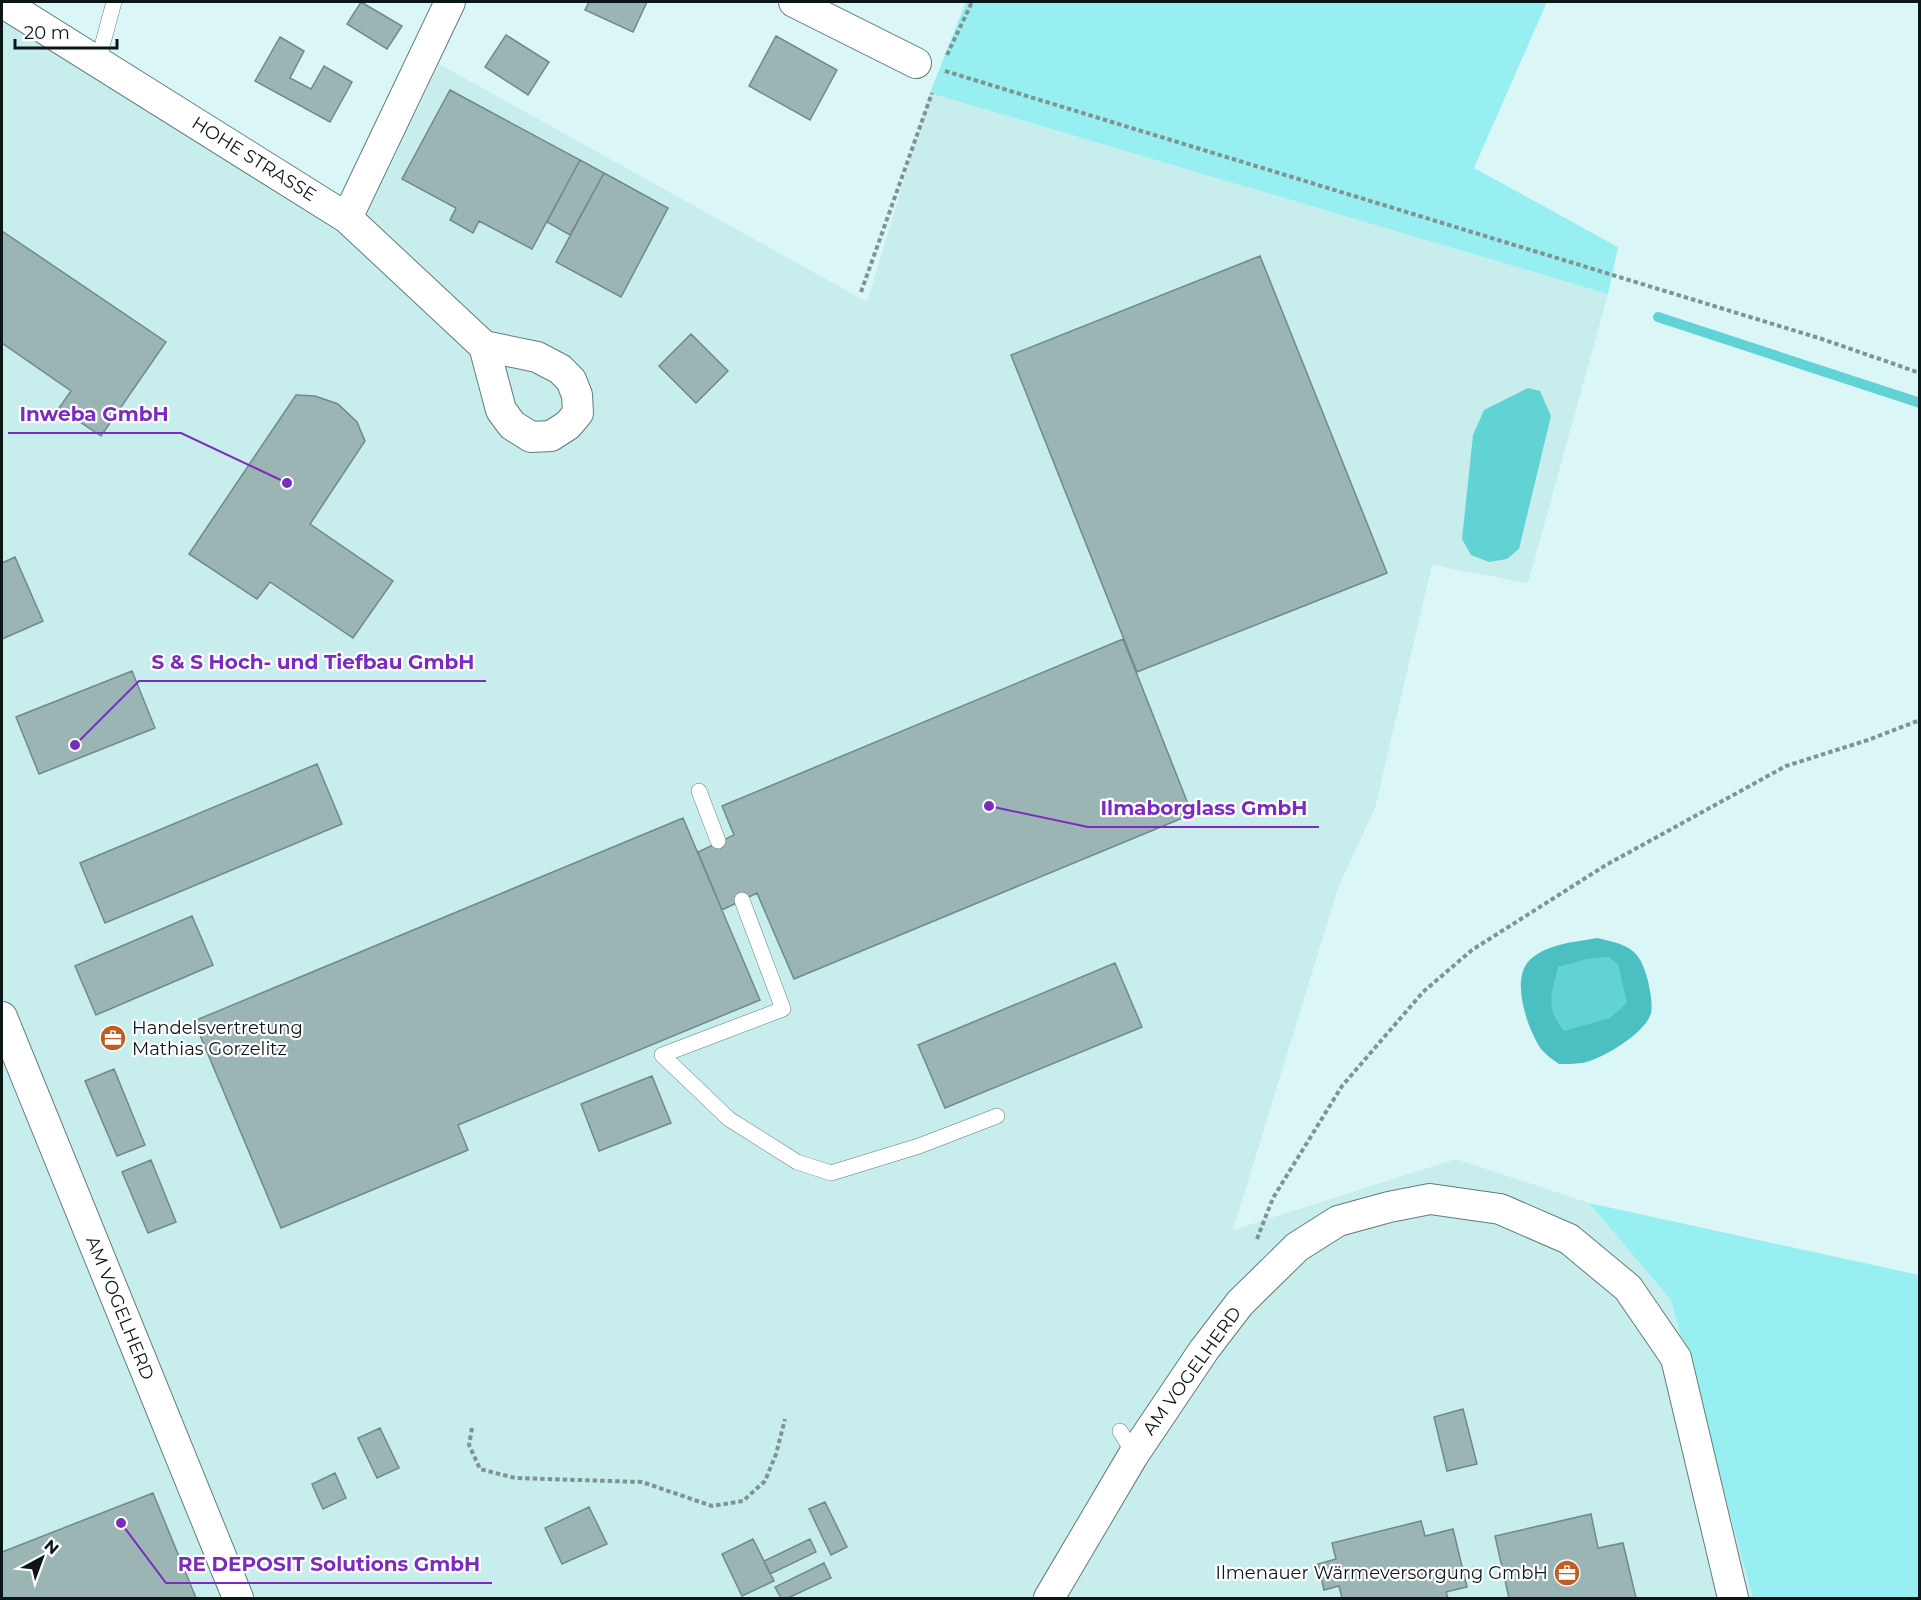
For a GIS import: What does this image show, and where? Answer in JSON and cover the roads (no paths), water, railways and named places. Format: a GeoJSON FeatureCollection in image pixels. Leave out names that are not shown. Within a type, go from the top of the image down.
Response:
{"type":"FeatureCollection","features":[{"type":"Feature","properties":{"kind":"street","name":"HOHE STRASSE"},"geometry":{"type":"LineString","coordinates":[[2,2],[347,218],[484,346]]}},
{"type":"Feature","properties":{"kind":"street"},"geometry":{"type":"LineString","coordinates":[[347,218],[450,2]]}},
{"type":"Feature","properties":{"kind":"street"},"geometry":{"type":"LineString","coordinates":[[794,2],[933,64]]}},
{"type":"Feature","properties":{"kind":"street","name":"AM VOGELHERD"},"geometry":{"type":"LineString","coordinates":[[2,1017],[238,1599]]}},
{"type":"Feature","properties":{"kind":"street","name":"AM VOGELHERD"},"geometry":{"type":"LineString","coordinates":[[1049,1599],[1127,1442],[1233,1313],[1297,1247],[1338,1221],[1389,1207],[1430,1200],[1500,1209],[1569,1239],[1628,1288],[1676,1358],[1733,1599]]}},
{"type":"Feature","properties":{"kind":"lane"},"geometry":{"type":"LineString","coordinates":[[98,61],[114,2]]}},
{"type":"Feature","properties":{"kind":"lane"},"geometry":{"type":"LineString","coordinates":[[699,791],[718,841]]}},
{"type":"Feature","properties":{"kind":"lane"},"geometry":{"type":"LineString","coordinates":[[742,900],[783,1009],[663,1054],[729,1119],[797,1162],[831,1173],[919,1146],[997,1116]]}},
{"type":"Feature","properties":{"kind":"waterway"},"geometry":{"type":"LineString","coordinates":[[1658,317],[1920,403]]}},
{"type":"Feature","properties":{"kind":"place","name":"Inweba GmbH"},"geometry":{"type":"Point","coordinates":[287,483]}},
{"type":"Feature","properties":{"kind":"place","name":"S & S Hoch- und Tiefbau GmbH"},"geometry":{"type":"Point","coordinates":[75,745]}},
{"type":"Feature","properties":{"kind":"place","name":"Ilmaborglass GmbH"},"geometry":{"type":"Point","coordinates":[989,806]}},
{"type":"Feature","properties":{"kind":"place","name":"Handelsvertretung Mathias Gorzelitz"},"geometry":{"type":"Point","coordinates":[113,1038]}},
{"type":"Feature","properties":{"kind":"place","name":"RE DEPOSIT Solutions GmbH"},"geometry":{"type":"Point","coordinates":[121,1523]}},
{"type":"Feature","properties":{"kind":"place","name":"Ilmenauer Wärmeversorgung GmbH"},"geometry":{"type":"Point","coordinates":[1567,1573]}}]}
